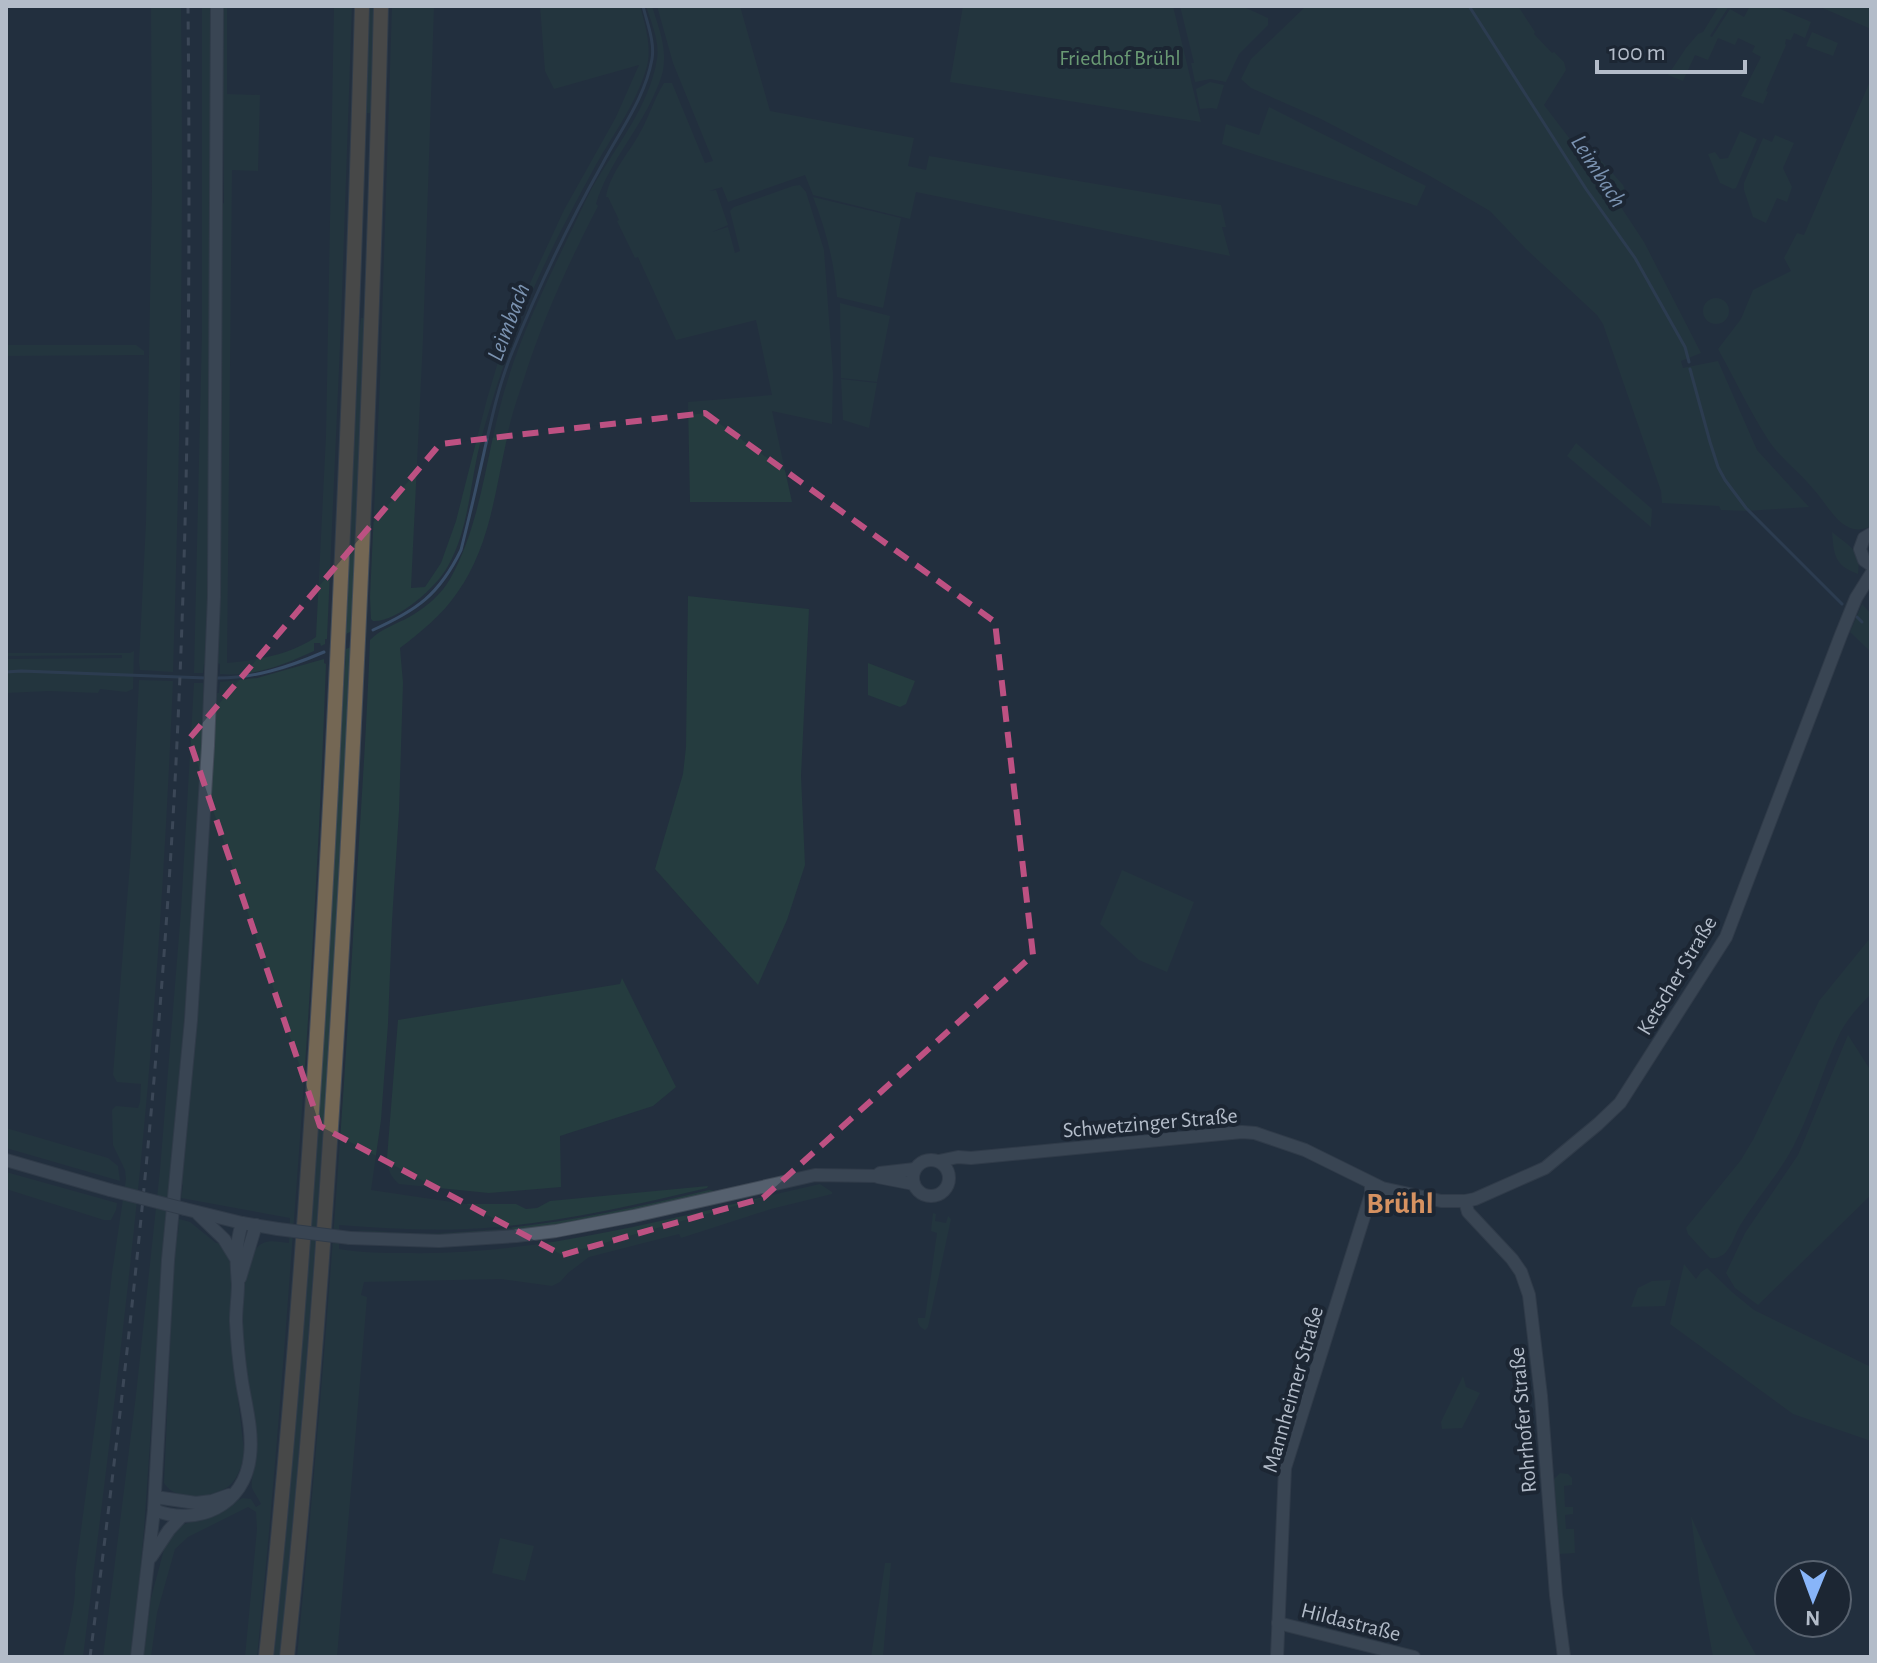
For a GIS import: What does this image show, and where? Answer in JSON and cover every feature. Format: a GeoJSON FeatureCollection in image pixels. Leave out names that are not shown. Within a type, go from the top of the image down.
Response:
{"type":"FeatureCollection","features":[{"type":"Feature","properties":{"kind":"highway"},"geometry":{"type":"LineString","coordinates":[[266,1657],[290,1417],[317,1041],[343,547],[362,6]]}},
{"type":"Feature","properties":{"kind":"highway"},"geometry":{"type":"LineString","coordinates":[[287,1657],[318,1307],[344,912],[366,470],[381,6]]}},
{"type":"Feature","properties":{"kind":"main road"},"geometry":{"type":"LineString","coordinates":[[137,1657],[154,1503],[168,1260],[192,1005],[212,671],[217,6]]}},
{"type":"Feature","properties":{"kind":"main road","name":"Ketscher Straße"},"geometry":{"type":"LineString","coordinates":[[1371,1184],[1441,1201],[1475,1199],[1545,1168],[1620,1103],[1726,937],[1852,606],[1867,563],[1861,555],[1861,543],[1871,534]]}},
{"type":"Feature","properties":{"kind":"main road","name":"Ketscher Straße"},"geometry":{"type":"LineString","coordinates":[[1852,606],[1871,574]]}},
{"type":"Feature","properties":{"kind":"main road","name":"Schwetzinger Straße"},"geometry":{"type":"LineString","coordinates":[[939,1161],[1242,1132],[1255,1133],[1305,1150],[1371,1184]]}},
{"type":"Feature","properties":{"kind":"main road"},"geometry":{"type":"LineString","coordinates":[[949,1174],[971,1158]]}},
{"type":"Feature","properties":{"kind":"main road"},"geometry":{"type":"LineString","coordinates":[[876,1176],[915,1169],[924,1161],[934,1159],[947,1169],[948,1185],[941,1193],[925,1195],[914,1184],[915,1169]]}},
{"type":"Feature","properties":{"kind":"main road"},"geometry":{"type":"LineString","coordinates":[[6,1160],[242,1223],[350,1238],[439,1241],[556,1231],[815,1175],[876,1176],[914,1184]]}},
{"type":"Feature","properties":{"kind":"main road","name":"Mannheimer Straße"},"geometry":{"type":"LineString","coordinates":[[1277,1657],[1285,1468],[1371,1194],[1371,1184]]}},
{"type":"Feature","properties":{"kind":"main road","name":"Rohrhofer Straße"},"geometry":{"type":"LineString","coordinates":[[1465,1201],[1468,1212],[1521,1272],[1529,1295],[1564,1657]]}},
{"type":"Feature","properties":{"kind":"main road"},"geometry":{"type":"LineString","coordinates":[[190,1211],[224,1239],[235,1257]]}},
{"type":"Feature","properties":{"kind":"main road"},"geometry":{"type":"LineString","coordinates":[[154,1503],[165,1514],[182,1516],[208,1512],[225,1503],[245,1475],[250,1456],[250,1436],[237,1336],[235,1257],[242,1223]]}},
{"type":"Feature","properties":{"kind":"main road"},"geometry":{"type":"LineString","coordinates":[[238,1285],[256,1225]]}},
{"type":"Feature","properties":{"kind":"main road"},"geometry":{"type":"LineString","coordinates":[[154,1503],[196,1503],[232,1494]]}},
{"type":"Feature","properties":{"kind":"main road"},"geometry":{"type":"LineString","coordinates":[[149,1559],[182,1516]]}},
{"type":"Feature","properties":{"kind":"main road","name":"Hildastraße"},"geometry":{"type":"LineString","coordinates":[[1278,1623],[1414,1657]]}},
{"type":"Feature","properties":{"kind":"highlighted area"},"geometry":{"type":"Polygon","coordinates":[[[705,413],[995,622],[1033,955],[763,1198],[562,1255],[320,1126],[189,739],[440,444],[705,413]]]}},
{"type":"Feature","properties":{"kind":"green space"},"geometry":{"type":"Polygon","coordinates":[[[151,6],[181,6],[181,339],[173,672],[140,670],[139,662],[146,522],[152,190],[151,6]]]}},
{"type":"Feature","properties":{"kind":"green space"},"geometry":{"type":"Polygon","coordinates":[[[202,6],[213,6],[212,450],[207,664],[204,664],[203,673],[194,673],[202,333],[202,6]]]}},
{"type":"Feature","properties":{"kind":"green space"},"geometry":{"type":"Polygon","coordinates":[[[222,6],[227,6],[227,94],[260,95],[258,171],[232,170],[227,663],[284,652],[316,637],[326,436],[334,6],[352,6],[327,639],[321,646],[314,643],[314,651],[291,661],[256,672],[232,674],[220,674],[220,664],[217,663],[224,203],[222,6]]]}},
{"type":"Feature","properties":{"kind":"green space"},"geometry":{"type":"Polygon","coordinates":[[[369,6],[375,6],[372,113],[366,113],[369,6]]]}},
{"type":"Feature","properties":{"kind":"green space"},"geometry":{"type":"Polygon","coordinates":[[[392,6],[434,6],[411,588],[425,587],[441,563],[456,521],[506,335],[564,210],[616,117],[639,65],[554,89],[545,71],[540,6],[640,6],[649,51],[636,95],[565,222],[519,322],[486,420],[466,518],[454,554],[443,574],[426,593],[393,616],[373,621],[370,597],[392,6]]]}},
{"type":"Feature","properties":{"kind":"green space"},"geometry":{"type":"Polygon","coordinates":[[[646,6],[652,6],[663,46],[664,65],[659,83],[601,189],[598,206],[538,339],[511,418],[490,518],[477,557],[445,609],[400,648],[403,683],[399,811],[388,1024],[381,1120],[371,1190],[465,1204],[516,1204],[526,1209],[537,1208],[550,1201],[708,1186],[550,1221],[477,1229],[339,1225],[339,1249],[444,1253],[521,1246],[709,1210],[721,1215],[720,1207],[820,1184],[832,1194],[771,1209],[681,1238],[679,1234],[589,1257],[552,1286],[501,1279],[364,1282],[361,1295],[367,1297],[337,1657],[297,1657],[335,1218],[370,640],[433,600],[446,585],[461,556],[478,506],[502,401],[527,327],[588,195],[630,126],[653,76],[657,46],[646,6]]]}},
{"type":"Feature","properties":{"kind":"green space"},"geometry":{"type":"Polygon","coordinates":[[[657,6],[740,6],[770,111],[914,138],[908,166],[926,170],[929,156],[1221,205],[1226,227],[1222,227],[1230,256],[916,192],[910,219],[813,195],[805,175],[728,202],[722,187],[709,191],[716,190],[728,225],[712,232],[728,227],[735,253],[740,251],[730,211],[734,207],[793,186],[800,185],[806,192],[824,250],[833,374],[832,424],[772,411],[792,502],[690,502],[688,402],[772,395],[756,320],[676,340],[606,197],[616,170],[642,129],[664,83],[672,83],[705,163],[713,161],[673,63],[657,6]]]}},
{"type":"Feature","properties":{"kind":"green space","name":"Friedhof Brühl"},"geometry":{"type":"Polygon","coordinates":[[[963,6],[1173,6],[1201,122],[950,82],[963,6]]]}},
{"type":"Feature","properties":{"kind":"green space"},"geometry":{"type":"Polygon","coordinates":[[[1180,6],[1242,6],[1268,18],[1268,25],[1239,54],[1226,82],[1210,79],[1195,82],[1191,63],[1194,63],[1180,6]]]}},
{"type":"Feature","properties":{"kind":"green space"},"geometry":{"type":"Polygon","coordinates":[[[1306,6],[1518,6],[1534,34],[1564,62],[1566,70],[1544,105],[1615,198],[1644,242],[1701,353],[1681,361],[1683,368],[1718,361],[1757,450],[1809,507],[1747,511],[1662,503],[1661,491],[1603,324],[1597,315],[1490,211],[1321,119],[1251,88],[1241,79],[1251,59],[1306,6]]]}},
{"type":"Feature","properties":{"kind":"green space"},"geometry":{"type":"Polygon","coordinates":[[[1719,6],[1729,6],[1712,37],[1730,9],[1744,17],[1750,6],[1779,6],[1811,22],[1805,38],[1794,33],[1791,40],[1786,39],[1763,104],[1741,96],[1761,57],[1752,52],[1755,46],[1738,38],[1735,45],[1718,38],[1708,60],[1695,55],[1683,81],[1668,75],[1686,48],[1703,32],[1719,6]]]}},
{"type":"Feature","properties":{"kind":"green space"},"geometry":{"type":"Polygon","coordinates":[[[1818,6],[1871,6],[1871,29],[1818,6]]]}},
{"type":"Feature","properties":{"kind":"green space"},"geometry":{"type":"Polygon","coordinates":[[[1812,32],[1838,43],[1833,56],[1806,46],[1812,32]]]}},
{"type":"Feature","properties":{"kind":"green space"},"geometry":{"type":"Polygon","coordinates":[[[1871,79],[1871,526],[1853,529],[1838,520],[1774,448],[1718,349],[1741,319],[1753,290],[1791,271],[1784,258],[1797,233],[1804,235],[1871,79]]]}},
{"type":"Feature","properties":{"kind":"green space"},"geometry":{"type":"Polygon","coordinates":[[[1210,82],[1224,85],[1217,109],[1200,109],[1196,89],[1210,82]]]}},
{"type":"Feature","properties":{"kind":"green space"},"geometry":{"type":"Polygon","coordinates":[[[1269,107],[1426,186],[1417,206],[1222,144],[1226,124],[1259,135],[1269,107]]]}},
{"type":"Feature","properties":{"kind":"green space"},"geometry":{"type":"Polygon","coordinates":[[[1740,131],[1757,139],[1733,189],[1720,183],[1708,154],[1715,152],[1720,159],[1728,158],[1740,131]]]}},
{"type":"Feature","properties":{"kind":"green space"},"geometry":{"type":"Polygon","coordinates":[[[1775,135],[1794,143],[1783,168],[1792,187],[1787,202],[1777,198],[1766,223],[1753,217],[1744,183],[1763,138],[1772,142],[1775,135]]]}},
{"type":"Feature","properties":{"kind":"green space"},"geometry":{"type":"Polygon","coordinates":[[[1580,137],[1623,185],[1625,190],[1620,195],[1577,141],[1580,137]]]}},
{"type":"Feature","properties":{"kind":"green space"},"geometry":{"type":"Polygon","coordinates":[[[813,197],[901,218],[883,308],[837,297],[829,246],[813,197]]]}},
{"type":"Feature","properties":{"kind":"green space"},"geometry":{"type":"Polygon","coordinates":[[[1716,298],[1725,302],[1729,311],[1725,320],[1716,324],[1707,320],[1703,311],[1707,302],[1716,298]]]}},
{"type":"Feature","properties":{"kind":"green space"},"geometry":{"type":"Polygon","coordinates":[[[840,303],[890,316],[877,382],[841,378],[840,303]]]}},
{"type":"Feature","properties":{"kind":"green space"},"geometry":{"type":"Polygon","coordinates":[[[361,318],[365,318],[352,631],[346,634],[359,334],[361,318]]]}},
{"type":"Feature","properties":{"kind":"green space"},"geometry":{"type":"Polygon","coordinates":[[[6,345],[136,345],[144,351],[144,355],[6,356],[6,345]]]}},
{"type":"Feature","properties":{"kind":"green space"},"geometry":{"type":"Polygon","coordinates":[[[841,379],[877,383],[869,428],[843,420],[841,379]]]}},
{"type":"Feature","properties":{"kind":"green space"},"geometry":{"type":"Polygon","coordinates":[[[1576,443],[1652,509],[1651,527],[1567,456],[1576,443]]]}},
{"type":"Feature","properties":{"kind":"green space"},"geometry":{"type":"Polygon","coordinates":[[[1832,532],[1855,553],[1858,574],[1840,563],[1832,532]]]}},
{"type":"Feature","properties":{"kind":"green space"},"geometry":{"type":"Polygon","coordinates":[[[688,596],[809,609],[801,776],[805,865],[787,920],[758,985],[655,869],[683,774],[688,596]]]}},
{"type":"Feature","properties":{"kind":"green space"},"geometry":{"type":"Polygon","coordinates":[[[1862,604],[1871,614],[1871,652],[1850,632],[1862,604]]]}},
{"type":"Feature","properties":{"kind":"green space"},"geometry":{"type":"Polygon","coordinates":[[[351,647],[312,1279],[280,1657],[274,1657],[307,1280],[346,649],[351,647]]]}},
{"type":"Feature","properties":{"kind":"green space"},"geometry":{"type":"Polygon","coordinates":[[[134,651],[133,689],[126,692],[100,689],[98,693],[6,693],[6,659],[122,658],[122,655],[6,656],[6,653],[134,651]]]}},
{"type":"Feature","properties":{"kind":"green space"},"geometry":{"type":"Polygon","coordinates":[[[324,659],[320,810],[303,1100],[257,1657],[245,1657],[257,1529],[256,1512],[248,1507],[188,1537],[175,1549],[157,1613],[151,1657],[143,1657],[151,1598],[166,1542],[180,1526],[243,1498],[251,1499],[256,1507],[261,1504],[252,1488],[257,1445],[244,1345],[243,1291],[247,1268],[255,1250],[262,1243],[271,1241],[289,1243],[290,1218],[181,1198],[199,991],[216,693],[219,693],[220,682],[257,678],[324,659]]]}},
{"type":"Feature","properties":{"kind":"green space"},"geometry":{"type":"Polygon","coordinates":[[[868,663],[915,681],[906,704],[900,707],[868,695],[868,663]]]}},
{"type":"Feature","properties":{"kind":"green space"},"geometry":{"type":"Polygon","coordinates":[[[139,680],[173,681],[151,1048],[127,1292],[83,1657],[63,1657],[73,1606],[126,1179],[113,1145],[112,1110],[116,1106],[138,1108],[140,1102],[141,1084],[117,1082],[113,1075],[131,851],[139,680]]]}},
{"type":"Feature","properties":{"kind":"green space"},"geometry":{"type":"Polygon","coordinates":[[[194,683],[203,683],[205,694],[190,952],[160,1295],[144,1530],[132,1657],[103,1657],[160,1170],[181,911],[194,683]]]}},
{"type":"Feature","properties":{"kind":"green space"},"geometry":{"type":"Polygon","coordinates":[[[1122,870],[1194,902],[1167,972],[1139,960],[1100,924],[1122,870]]]}},
{"type":"Feature","properties":{"kind":"green space"},"geometry":{"type":"Polygon","coordinates":[[[1871,937],[1871,994],[1840,1033],[1806,1119],[1787,1157],[1741,1224],[1730,1247],[1722,1256],[1710,1258],[1686,1228],[1741,1160],[1819,1001],[1871,937]]]}},
{"type":"Feature","properties":{"kind":"green space"},"geometry":{"type":"Polygon","coordinates":[[[622,978],[676,1087],[653,1106],[560,1136],[561,1187],[489,1193],[399,1184],[396,1181],[387,1158],[398,1020],[620,984],[622,978]]]}},
{"type":"Feature","properties":{"kind":"green space"},"geometry":{"type":"Polygon","coordinates":[[[1848,1035],[1871,1071],[1871,1195],[1758,1305],[1735,1288],[1726,1273],[1745,1233],[1798,1155],[1848,1035]]]}},
{"type":"Feature","properties":{"kind":"green space"},"geometry":{"type":"Polygon","coordinates":[[[6,1128],[108,1158],[118,1166],[120,1181],[6,1148],[6,1128]]]}},
{"type":"Feature","properties":{"kind":"green space"},"geometry":{"type":"Polygon","coordinates":[[[6,1172],[117,1203],[116,1210],[111,1220],[104,1220],[6,1189],[6,1172]]]}},
{"type":"Feature","properties":{"kind":"green space"},"geometry":{"type":"Polygon","coordinates":[[[715,1191],[601,1217],[523,1229],[445,1234],[357,1230],[427,1233],[506,1228],[608,1212],[715,1191]]]}},
{"type":"Feature","properties":{"kind":"green space"},"geometry":{"type":"Polygon","coordinates":[[[933,1213],[936,1214],[935,1221],[946,1223],[948,1216],[951,1219],[925,1330],[919,1325],[918,1318],[925,1318],[937,1233],[931,1231],[933,1213]]]}},
{"type":"Feature","properties":{"kind":"green space"},"geometry":{"type":"Polygon","coordinates":[[[179,1219],[190,1222],[216,1243],[221,1243],[231,1265],[231,1337],[243,1460],[229,1486],[204,1496],[185,1496],[169,1489],[164,1483],[175,1235],[178,1234],[179,1219]]]}},
{"type":"Feature","properties":{"kind":"green space"},"geometry":{"type":"Polygon","coordinates":[[[1684,1264],[1696,1279],[1707,1268],[1754,1310],[1871,1367],[1871,1441],[1793,1414],[1670,1324],[1684,1264]]]}},
{"type":"Feature","properties":{"kind":"green space"},"geometry":{"type":"Polygon","coordinates":[[[1671,1280],[1665,1306],[1631,1307],[1638,1288],[1652,1281],[1671,1280]]]}},
{"type":"Feature","properties":{"kind":"green space"},"geometry":{"type":"Polygon","coordinates":[[[1463,1376],[1466,1387],[1480,1393],[1462,1428],[1442,1429],[1441,1422],[1463,1376]]]}},
{"type":"Feature","properties":{"kind":"green space"},"geometry":{"type":"Polygon","coordinates":[[[1560,1473],[1572,1478],[1572,1485],[1564,1486],[1565,1507],[1573,1507],[1573,1514],[1565,1515],[1566,1529],[1574,1529],[1575,1553],[1559,1554],[1554,1479],[1560,1473]]]}},
{"type":"Feature","properties":{"kind":"green space"},"geometry":{"type":"Polygon","coordinates":[[[1691,1516],[1736,1619],[1757,1657],[1713,1657],[1691,1516]]]}},
{"type":"Feature","properties":{"kind":"green space"},"geometry":{"type":"Polygon","coordinates":[[[500,1538],[534,1546],[525,1581],[492,1573],[500,1538]]]}},
{"type":"Feature","properties":{"kind":"green space"},"geometry":{"type":"Polygon","coordinates":[[[885,1563],[891,1563],[883,1657],[871,1657],[885,1563]]]}},
{"type":"Feature","properties":{"kind":"waterway","name":"Leimbach"},"geometry":{"type":"LineString","coordinates":[[373,630],[414,608],[435,590],[461,550],[505,370],[554,258],[590,186],[632,113],[649,73],[652,46],[643,6]]}},
{"type":"Feature","properties":{"kind":"waterway","name":"Leimbach"},"geometry":{"type":"LineString","coordinates":[[1469,6],[1586,189],[1635,258],[1685,347],[1689,362]]}},
{"type":"Feature","properties":{"kind":"waterway","name":"Leimbach"},"geometry":{"type":"LineString","coordinates":[[1690,369],[1710,442],[1725,480],[1746,508],[1842,604]]}},
{"type":"Feature","properties":{"kind":"waterway","name":"Leimbach"},"geometry":{"type":"LineString","coordinates":[[1857,617],[1862,622]]}},
{"type":"Feature","properties":{"kind":"waterway","name":"Leimbach"},"geometry":{"type":"LineString","coordinates":[[214,678],[270,671],[324,652]]}},
{"type":"Feature","properties":{"kind":"waterway","name":"Leimbach"},"geometry":{"type":"LineString","coordinates":[[6,672],[206,678]]}},
{"type":"Feature","properties":{"kind":"railway"},"geometry":{"type":"LineString","coordinates":[[90,1657],[144,1192],[174,799],[184,573],[189,233],[188,6]]}},
{"type":"Feature","properties":{"kind":"district","name":"Brühl"},"geometry":{"type":"Point","coordinates":[1400,1203]}}]}
